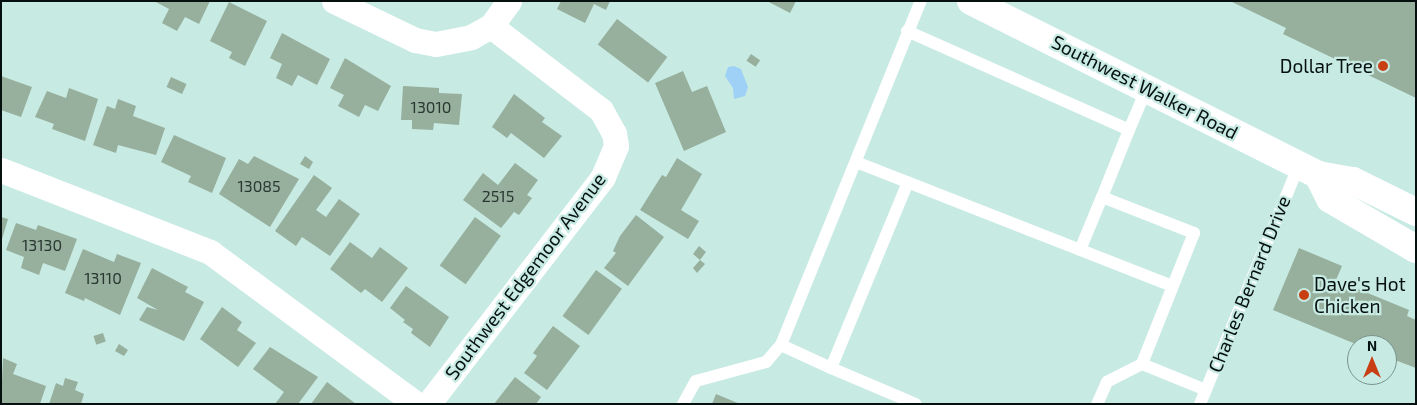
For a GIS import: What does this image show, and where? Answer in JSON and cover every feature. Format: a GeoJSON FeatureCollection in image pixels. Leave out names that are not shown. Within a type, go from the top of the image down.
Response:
{"type":"FeatureCollection","features":[{"type":"Feature","properties":{"kind":"main road","name":"Southwest Walker Road"},"geometry":{"type":"LineString","coordinates":[[971,1],[1308,170],[1353,181],[1416,212]]}},
{"type":"Feature","properties":{"kind":"main road"},"geometry":{"type":"LineString","coordinates":[[1308,170],[1330,199],[1416,249]]}},
{"type":"Feature","properties":{"kind":"street"},"geometry":{"type":"LineString","coordinates":[[334,1],[415,40],[436,44],[471,37],[491,26],[509,1]]}},
{"type":"Feature","properties":{"kind":"street","name":"Southwest Edgemoor Avenue"},"geometry":{"type":"LineString","coordinates":[[428,404],[604,177],[616,146],[614,133],[601,110],[491,26]]}},
{"type":"Feature","properties":{"kind":"street"},"geometry":{"type":"LineString","coordinates":[[1,170],[210,252],[416,404]]}},
{"type":"Feature","properties":{"kind":"lane"},"geometry":{"type":"LineString","coordinates":[[683,404],[696,381],[766,362],[781,345],[907,31],[921,1]]}},
{"type":"Feature","properties":{"kind":"lane"},"geometry":{"type":"LineString","coordinates":[[907,31],[1129,130]]}},
{"type":"Feature","properties":{"kind":"lane"},"geometry":{"type":"LineString","coordinates":[[1080,250],[1147,88]]}},
{"type":"Feature","properties":{"kind":"lane"},"geometry":{"type":"LineString","coordinates":[[856,162],[1173,286]]}},
{"type":"Feature","properties":{"kind":"lane","name":"Charles Bernard Drive"},"geometry":{"type":"LineString","coordinates":[[1200,404],[1308,170]]}},
{"type":"Feature","properties":{"kind":"lane"},"geometry":{"type":"LineString","coordinates":[[831,368],[908,182]]}},
{"type":"Feature","properties":{"kind":"lane"},"geometry":{"type":"LineString","coordinates":[[1097,404],[1107,382],[1142,364],[1194,233],[1102,197]]}},
{"type":"Feature","properties":{"kind":"lane"},"geometry":{"type":"LineString","coordinates":[[781,345],[916,404]]}},
{"type":"Feature","properties":{"kind":"lane"},"geometry":{"type":"LineString","coordinates":[[1142,364],[1206,390]]}},
{"type":"Feature","properties":{"kind":"water"},"geometry":{"type":"Polygon","coordinates":[[[734,66],[741,69],[748,87],[745,96],[734,99],[733,88],[725,76],[728,67],[734,66]]]}},
{"type":"Feature","properties":{"kind":"building"},"geometry":{"type":"Polygon","coordinates":[[[154,1],[210,1],[199,24],[185,17],[177,31],[162,23],[169,9],[154,1]]]}},
{"type":"Feature","properties":{"kind":"building"},"geometry":{"type":"Polygon","coordinates":[[[561,1],[610,1],[606,10],[594,4],[585,23],[557,9],[561,1]]]}},
{"type":"Feature","properties":{"kind":"building"},"geometry":{"type":"Polygon","coordinates":[[[767,1],[796,1],[790,13],[767,1]]]}},
{"type":"Feature","properties":{"kind":"building","name":"Dollar Tree"},"geometry":{"type":"Polygon","coordinates":[[[1230,1],[1416,1],[1416,98],[1283,34],[1286,28],[1230,1]]]}},
{"type":"Feature","properties":{"kind":"building"},"geometry":{"type":"Polygon","coordinates":[[[229,2],[267,21],[245,66],[229,58],[232,52],[210,41],[229,2]]]}},
{"type":"Feature","properties":{"kind":"building"},"geometry":{"type":"Polygon","coordinates":[[[617,19],[667,57],[648,82],[598,45],[617,19]]]}},
{"type":"Feature","properties":{"kind":"building"},"geometry":{"type":"Polygon","coordinates":[[[282,33],[330,59],[317,85],[298,75],[292,86],[276,78],[282,64],[270,58],[282,33]]]}},
{"type":"Feature","properties":{"kind":"building"},"geometry":{"type":"Polygon","coordinates":[[[751,54],[760,60],[756,67],[747,61],[751,54]]]}},
{"type":"Feature","properties":{"kind":"building"},"geometry":{"type":"Polygon","coordinates":[[[345,58],[391,86],[378,111],[365,105],[359,117],[338,106],[344,95],[330,88],[345,58]]]}},
{"type":"Feature","properties":{"kind":"building"},"geometry":{"type":"Polygon","coordinates":[[[683,71],[692,92],[707,86],[726,132],[684,151],[655,83],[683,71]]]}},
{"type":"Feature","properties":{"kind":"building"},"geometry":{"type":"Polygon","coordinates":[[[1,76],[32,87],[21,117],[1,110],[1,76]]]}},
{"type":"Feature","properties":{"kind":"building"},"geometry":{"type":"Polygon","coordinates":[[[171,77],[187,84],[182,94],[167,87],[171,77]]]}},
{"type":"Feature","properties":{"kind":"building"},"geometry":{"type":"Polygon","coordinates":[[[403,86],[439,88],[439,93],[462,94],[459,125],[434,123],[433,130],[412,129],[412,120],[401,120],[403,86]]]}},
{"type":"Feature","properties":{"kind":"building"},"geometry":{"type":"Polygon","coordinates":[[[69,88],[98,99],[85,141],[52,129],[54,124],[35,117],[47,91],[66,98],[69,88]]]}},
{"type":"Feature","properties":{"kind":"building"},"geometry":{"type":"Polygon","coordinates":[[[514,94],[545,118],[542,122],[562,136],[544,158],[511,133],[507,138],[492,127],[514,94]]]}},
{"type":"Feature","properties":{"kind":"building"},"geometry":{"type":"Polygon","coordinates":[[[118,99],[136,106],[133,116],[165,128],[156,155],[118,145],[116,153],[93,145],[107,106],[115,109],[118,99]]]}},
{"type":"Feature","properties":{"kind":"building"},"geometry":{"type":"Polygon","coordinates":[[[174,135],[226,158],[212,193],[188,182],[191,176],[161,162],[174,135]]]}},
{"type":"Feature","properties":{"kind":"building"},"geometry":{"type":"Polygon","coordinates":[[[254,156],[299,179],[270,227],[219,194],[239,159],[248,164],[254,156]]]}},
{"type":"Feature","properties":{"kind":"building"},"geometry":{"type":"Polygon","coordinates":[[[305,156],[313,162],[309,169],[300,164],[305,156]]]}},
{"type":"Feature","properties":{"kind":"building"},"geometry":{"type":"Polygon","coordinates":[[[677,158],[702,174],[681,210],[699,221],[688,239],[640,210],[662,175],[666,177],[677,158]]]}},
{"type":"Feature","properties":{"kind":"building"},"geometry":{"type":"Polygon","coordinates":[[[515,163],[538,180],[527,195],[532,198],[519,215],[514,212],[501,228],[463,200],[483,173],[498,185],[515,163]]]}},
{"type":"Feature","properties":{"kind":"building"},"geometry":{"type":"Polygon","coordinates":[[[314,175],[332,188],[316,210],[326,217],[339,199],[360,214],[330,256],[302,237],[296,246],[275,231],[314,175]]]}},
{"type":"Feature","properties":{"kind":"building"},"geometry":{"type":"Polygon","coordinates":[[[636,215],[664,237],[628,286],[604,268],[616,253],[613,251],[620,236],[636,215]]]}},
{"type":"Feature","properties":{"kind":"building"},"geometry":{"type":"Polygon","coordinates":[[[1,217],[8,219],[2,239],[1,239],[1,217]]]}},
{"type":"Feature","properties":{"kind":"building"},"geometry":{"type":"Polygon","coordinates":[[[475,217],[501,236],[466,284],[440,266],[475,217]]]}},
{"type":"Feature","properties":{"kind":"building"},"geometry":{"type":"Polygon","coordinates":[[[16,223],[36,230],[38,225],[77,239],[65,271],[43,263],[39,275],[21,268],[24,257],[6,250],[16,223]]]}},
{"type":"Feature","properties":{"kind":"building"},"geometry":{"type":"Polygon","coordinates":[[[350,242],[372,258],[380,247],[408,268],[382,302],[365,289],[361,293],[330,269],[350,242]]]}},
{"type":"Feature","properties":{"kind":"building"},"geometry":{"type":"Polygon","coordinates":[[[699,246],[706,252],[700,260],[693,254],[699,246]]]}},
{"type":"Feature","properties":{"kind":"building"},"geometry":{"type":"Polygon","coordinates":[[[1299,248],[1342,266],[1336,280],[1409,310],[1407,316],[1416,320],[1416,368],[1397,361],[1397,335],[1347,335],[1347,340],[1273,310],[1299,248]]]}},
{"type":"Feature","properties":{"kind":"building"},"geometry":{"type":"Polygon","coordinates":[[[83,249],[114,262],[117,254],[141,263],[120,315],[85,298],[84,301],[65,293],[83,249]]]}},
{"type":"Feature","properties":{"kind":"building"},"geometry":{"type":"Polygon","coordinates":[[[700,260],[705,264],[697,273],[693,268],[700,260]]]}},
{"type":"Feature","properties":{"kind":"building"},"geometry":{"type":"Polygon","coordinates":[[[152,268],[188,287],[185,292],[204,302],[184,341],[139,320],[147,307],[158,310],[137,298],[152,268]]]}},
{"type":"Feature","properties":{"kind":"building"},"geometry":{"type":"Polygon","coordinates":[[[596,270],[622,289],[588,335],[562,316],[596,270]]]}},
{"type":"Feature","properties":{"kind":"building"},"geometry":{"type":"Polygon","coordinates":[[[406,286],[449,317],[430,347],[411,333],[413,329],[403,322],[405,320],[390,308],[406,286]]]}},
{"type":"Feature","properties":{"kind":"building"},"geometry":{"type":"Polygon","coordinates":[[[222,307],[242,322],[237,330],[256,343],[238,367],[200,339],[222,307]]]}},
{"type":"Feature","properties":{"kind":"building"},"geometry":{"type":"Polygon","coordinates":[[[553,326],[580,346],[547,390],[524,373],[537,356],[533,353],[553,326]]]}},
{"type":"Feature","properties":{"kind":"building"},"geometry":{"type":"Polygon","coordinates":[[[103,333],[106,342],[96,345],[93,336],[103,333]]]}},
{"type":"Feature","properties":{"kind":"building"},"geometry":{"type":"Polygon","coordinates":[[[119,344],[128,350],[124,356],[115,351],[119,344]]]}},
{"type":"Feature","properties":{"kind":"building"},"geometry":{"type":"Polygon","coordinates":[[[270,347],[318,377],[298,404],[275,404],[284,392],[253,369],[270,347]]]}},
{"type":"Feature","properties":{"kind":"building"},"geometry":{"type":"Polygon","coordinates":[[[3,358],[17,364],[13,374],[46,386],[40,404],[1,404],[3,358]]]}},
{"type":"Feature","properties":{"kind":"building"},"geometry":{"type":"Polygon","coordinates":[[[515,377],[541,397],[536,404],[494,404],[515,377]]]}},
{"type":"Feature","properties":{"kind":"building"},"geometry":{"type":"Polygon","coordinates":[[[65,378],[78,382],[75,390],[84,394],[81,404],[49,404],[56,383],[63,386],[65,378]]]}},
{"type":"Feature","properties":{"kind":"building"},"geometry":{"type":"Polygon","coordinates":[[[327,382],[356,404],[311,404],[327,382]]]}},
{"type":"Feature","properties":{"kind":"building"},"geometry":{"type":"Polygon","coordinates":[[[716,394],[740,404],[712,404],[716,394]]]}},
{"type":"Feature","properties":{"kind":"place","name":"Dollar Tree"},"geometry":{"type":"Point","coordinates":[1383,66]}},
{"type":"Feature","properties":{"kind":"place","name":"Dave's Hot Chicken"},"geometry":{"type":"Point","coordinates":[1304,295]}}]}
